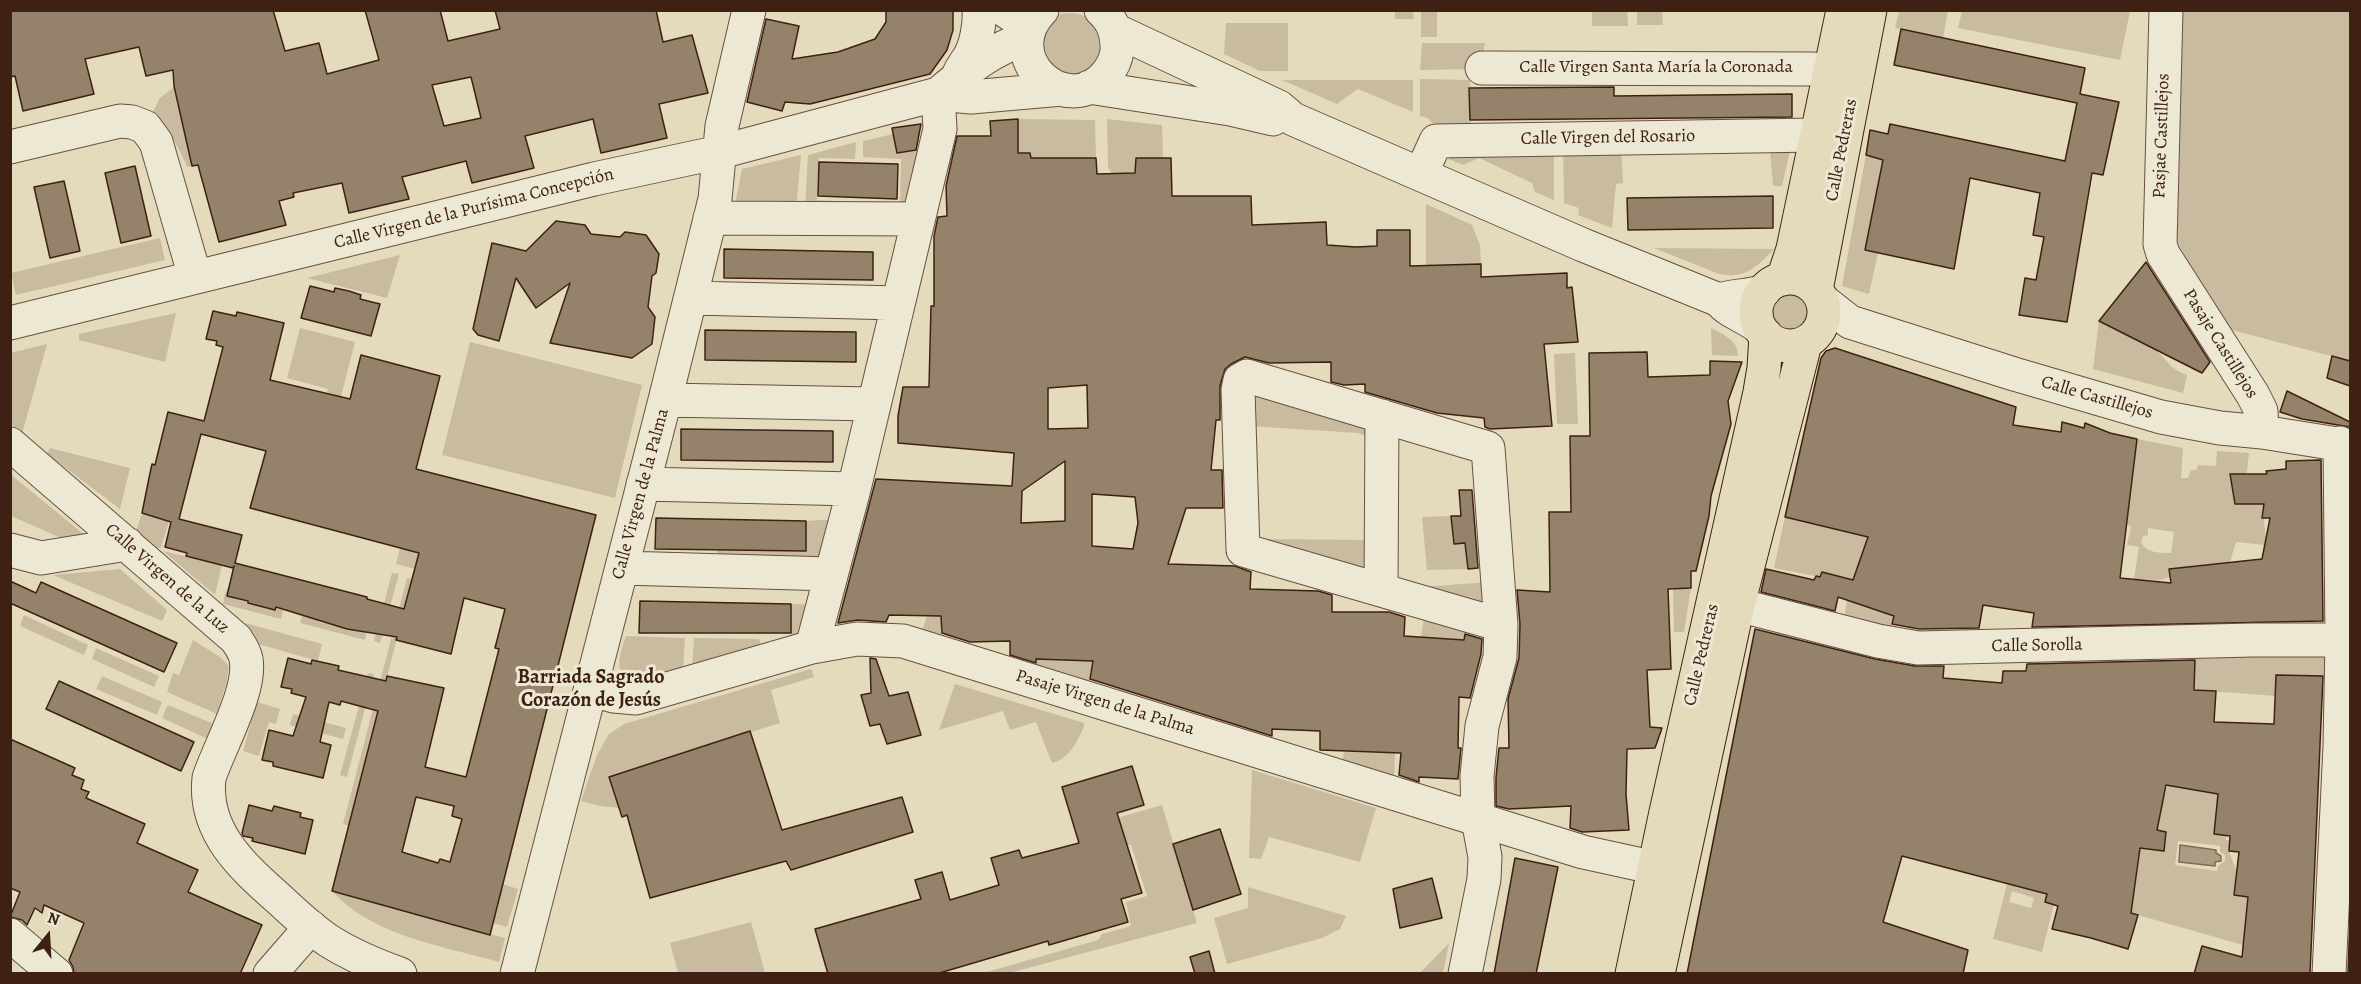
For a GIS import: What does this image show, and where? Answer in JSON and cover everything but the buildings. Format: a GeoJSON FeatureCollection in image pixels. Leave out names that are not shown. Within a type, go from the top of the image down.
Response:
{"type":"FeatureCollection","features":[{"type":"Feature","properties":{"kind":"main road","name":"Calle Pedreras"},"geometry":{"type":"LineString","coordinates":[[1773,285],[1793,249],[1844,10]]}},
{"type":"Feature","properties":{"kind":"main road","name":"Calle Pedreras"},"geometry":{"type":"LineString","coordinates":[[1632,974],[1667,870],[1738,605],[1789,399],[1815,316],[1870,10]]}},
{"type":"Feature","properties":{"kind":"main road"},"geometry":{"type":"LineString","coordinates":[[1801,280],[1815,316],[1783,345],[1773,342],[1763,332],[1756,309],[1759,299],[1773,285],[1801,280]]}},
{"type":"Feature","properties":{"kind":"main road","name":"Calle Pedreras"},"geometry":{"type":"LineString","coordinates":[[1658,974],[1667,870],[1663,825],[1758,404],[1764,368],[1763,332]]}},
{"type":"Feature","properties":{"kind":"street","name":"Calle Virgen de la Palma"},"geometry":{"type":"LineString","coordinates":[[517,974],[715,199],[722,126],[749,10]]}},
{"type":"Feature","properties":{"kind":"street"},"geometry":{"type":"LineString","coordinates":[[812,647],[820,574],[854,489],[940,129],[948,86],[971,53],[976,36],[979,10]]}},
{"type":"Feature","properties":{"kind":"street","name":"Pasjae Castillejos"},"geometry":{"type":"LineString","coordinates":[[2166,10],[2159,231],[2160,244],[2168,260]]}},
{"type":"Feature","properties":{"kind":"street"},"geometry":{"type":"LineString","coordinates":[[1075,88],[1101,80],[1113,63],[1118,43],[1114,19]]}},
{"type":"Feature","properties":{"kind":"street"},"geometry":{"type":"LineString","coordinates":[[1114,19],[1279,106],[1293,119],[1583,245],[1719,300],[1724,307],[1748,319],[1763,332]]}},
{"type":"Feature","properties":{"kind":"street","name":"Calle Virgen de la Purísima Concepción"},"geometry":{"type":"LineString","coordinates":[[10,323],[594,179],[720,152],[948,86],[1002,46],[1026,21]]}},
{"type":"Feature","properties":{"kind":"street"},"geometry":{"type":"LineString","coordinates":[[1026,21],[1029,58],[1038,76],[1049,84],[1230,109],[1275,119],[1293,119]]}},
{"type":"Feature","properties":{"kind":"street","name":"Calle Virgen Santa María la Coronada"},"geometry":{"type":"LineString","coordinates":[[1482,68],[1814,69],[1830,73]]}},
{"type":"Feature","properties":{"kind":"street","name":"Calle Virgen de la Purísima Concepción"},"geometry":{"type":"LineString","coordinates":[[948,86],[971,97],[1075,88]]}},
{"type":"Feature","properties":{"kind":"street"},"geometry":{"type":"LineString","coordinates":[[10,147],[108,123],[126,121],[145,127],[156,141],[195,277]]}},
{"type":"Feature","properties":{"kind":"street","name":"Calle Virgen del Rosario"},"geometry":{"type":"LineString","coordinates":[[1421,174],[1436,141],[1816,135]]}},
{"type":"Feature","properties":{"kind":"street"},"geometry":{"type":"LineString","coordinates":[[710,218],[918,219]]}},
{"type":"Feature","properties":{"kind":"street","name":"Pasaje Castillejos"},"geometry":{"type":"LineString","coordinates":[[2168,260],[2253,395],[2261,411],[2262,432]]}},
{"type":"Feature","properties":{"kind":"street"},"geometry":{"type":"LineString","coordinates":[[1719,300],[1727,297],[1745,297],[1773,285]]}},
{"type":"Feature","properties":{"kind":"street"},"geometry":{"type":"LineString","coordinates":[[691,298],[898,303]]}},
{"type":"Feature","properties":{"kind":"street","name":"Calle Castillejos"},"geometry":{"type":"LineString","coordinates":[[1815,316],[1850,322],[2162,417],[2220,428],[2345,445]]}},
{"type":"Feature","properties":{"kind":"street"},"geometry":{"type":"LineString","coordinates":[[1465,974],[1484,879],[1485,857],[1478,819],[1477,776],[1482,726],[1500,657],[1501,625],[1488,448],[1247,376],[1240,380],[1238,390],[1243,550],[1501,625]]}},
{"type":"Feature","properties":{"kind":"street"},"geometry":{"type":"LineString","coordinates":[[665,400],[873,404]]}},
{"type":"Feature","properties":{"kind":"street"},"geometry":{"type":"LineString","coordinates":[[1381,590],[1382,416]]}},
{"type":"Feature","properties":{"kind":"street","name":"Calle Virgen de la Luz"},"geometry":{"type":"LineString","coordinates":[[10,444],[229,631],[242,647],[247,672],[244,689],[209,778],[207,794],[218,832],[239,861],[311,927],[352,954],[400,974]]}},
{"type":"Feature","properties":{"kind":"street"},"geometry":{"type":"LineString","coordinates":[[2329,974],[2340,746],[2345,445]]}},
{"type":"Feature","properties":{"kind":"street"},"geometry":{"type":"LineString","coordinates":[[643,484],[854,489]]}},
{"type":"Feature","properties":{"kind":"street"},"geometry":{"type":"LineString","coordinates":[[10,550],[41,558],[127,544]]}},
{"type":"Feature","properties":{"kind":"street"},"geometry":{"type":"LineString","coordinates":[[621,568],[820,574]]}},
{"type":"Feature","properties":{"kind":"street","name":"Calle Sorolla"},"geometry":{"type":"LineString","coordinates":[[1738,605],[1878,641],[1918,648],[2342,640]]}},
{"type":"Feature","properties":{"kind":"street","name":"Pasaje Virgen de la Palma"},"geometry":{"type":"LineString","coordinates":[[591,690],[626,698],[648,696],[812,647],[857,639],[903,641],[1614,860],[1667,870]]}},
{"type":"Feature","properties":{"kind":"street"},"geometry":{"type":"LineString","coordinates":[[1614,860],[1631,857],[1644,851],[1663,825]]}},
{"type":"Feature","properties":{"kind":"street"},"geometry":{"type":"LineString","coordinates":[[270,974],[311,927]]}},
{"type":"Feature","properties":{"kind":"street"},"geometry":{"type":"LineString","coordinates":[[10,935],[56,974]]}},
{"type":"Feature","properties":{"kind":"shaded area"},"geometry":{"type":"Polygon","coordinates":[[[1962,10],[2130,11],[2120,60],[1958,28],[1962,10]]]}},
{"type":"Feature","properties":{"kind":"shaded area"},"geometry":{"type":"Polygon","coordinates":[[[1395,11],[1413,11],[1414,19],[1395,19],[1395,11]]]}},
{"type":"Feature","properties":{"kind":"shaded area"},"geometry":{"type":"Polygon","coordinates":[[[1421,11],[1437,11],[1437,37],[1421,37],[1421,11]]]}},
{"type":"Feature","properties":{"kind":"shaded area"},"geometry":{"type":"Polygon","coordinates":[[[1592,11],[1627,11],[1628,26],[1592,26],[1592,11]]]}},
{"type":"Feature","properties":{"kind":"shaded area"},"geometry":{"type":"Polygon","coordinates":[[[1637,11],[1662,11],[1663,25],[1637,25],[1637,11]]]}},
{"type":"Feature","properties":{"kind":"shaded area"},"geometry":{"type":"Polygon","coordinates":[[[1899,11],[1948,11],[1943,38],[1895,28],[1899,11]]]}},
{"type":"Feature","properties":{"kind":"shaded area"},"geometry":{"type":"Polygon","coordinates":[[[2180,11],[2350,11],[2350,361],[2224,328],[2179,245],[2175,236],[2180,11]]]}},
{"type":"Feature","properties":{"kind":"shaded area"},"geometry":{"type":"Polygon","coordinates":[[[1066,13],[1083,15],[1094,23],[1102,52],[1090,70],[1069,76],[1049,67],[1039,38],[1057,15],[1066,13]]]}},
{"type":"Feature","properties":{"kind":"shaded area"},"geometry":{"type":"Polygon","coordinates":[[[1226,23],[1288,23],[1288,71],[1260,71],[1224,54],[1226,23]]]}},
{"type":"Feature","properties":{"kind":"shaded area"},"geometry":{"type":"Polygon","coordinates":[[[1422,43],[1485,43],[1483,56],[1474,69],[1420,70],[1422,43]]]}},
{"type":"Feature","properties":{"kind":"shaded area"},"geometry":{"type":"Polygon","coordinates":[[[1420,79],[1470,80],[1471,136],[1436,127],[1428,118],[1420,116],[1420,79]]]}},
{"type":"Feature","properties":{"kind":"shaded area"},"geometry":{"type":"Polygon","coordinates":[[[1282,80],[1413,80],[1413,112],[1358,89],[1337,104],[1282,80]]]}},
{"type":"Feature","properties":{"kind":"shaded area"},"geometry":{"type":"Polygon","coordinates":[[[174,87],[192,166],[187,167],[172,138],[151,115],[160,98],[174,87]]]}},
{"type":"Feature","properties":{"kind":"shaded area"},"geometry":{"type":"Polygon","coordinates":[[[1018,119],[1095,120],[1096,158],[1031,158],[1030,153],[1018,153],[1018,119]]]}},
{"type":"Feature","properties":{"kind":"shaded area"},"geometry":{"type":"Polygon","coordinates":[[[1107,119],[1162,125],[1163,158],[1136,158],[1135,173],[1112,173],[1108,168],[1107,119]]]}},
{"type":"Feature","properties":{"kind":"shaded area"},"geometry":{"type":"Polygon","coordinates":[[[893,134],[897,153],[927,148],[914,211],[864,202],[900,202],[901,159],[863,157],[863,141],[893,134]]]}},
{"type":"Feature","properties":{"kind":"shaded area"},"geometry":{"type":"Polygon","coordinates":[[[1769,138],[1793,138],[1782,186],[1773,186],[1769,138]]]}},
{"type":"Feature","properties":{"kind":"shaded area"},"geometry":{"type":"Polygon","coordinates":[[[856,142],[855,159],[819,158],[817,200],[851,202],[852,211],[805,209],[808,155],[856,142]]]}},
{"type":"Feature","properties":{"kind":"shaded area"},"geometry":{"type":"Polygon","coordinates":[[[1563,146],[1621,146],[1623,183],[1616,184],[1612,228],[1578,215],[1579,208],[1564,203],[1563,146]]]}},
{"type":"Feature","properties":{"kind":"shaded area"},"geometry":{"type":"Polygon","coordinates":[[[1554,147],[1554,200],[1535,192],[1532,183],[1479,158],[1463,165],[1439,155],[1554,147]]]}},
{"type":"Feature","properties":{"kind":"shaded area"},"geometry":{"type":"Polygon","coordinates":[[[801,155],[796,210],[734,210],[742,169],[801,155]]]}},
{"type":"Feature","properties":{"kind":"shaded area"},"geometry":{"type":"Polygon","coordinates":[[[1866,155],[1883,160],[1865,250],[1878,253],[1869,294],[1842,286],[1866,155]]]}},
{"type":"Feature","properties":{"kind":"shaded area"},"geometry":{"type":"Polygon","coordinates":[[[1426,204],[1472,225],[1480,245],[1481,264],[1426,266],[1426,204]]]}},
{"type":"Feature","properties":{"kind":"shaded area"},"geometry":{"type":"Polygon","coordinates":[[[160,238],[165,260],[16,295],[11,273],[160,238]]]}},
{"type":"Feature","properties":{"kind":"shaded area"},"geometry":{"type":"Polygon","coordinates":[[[1654,248],[1774,249],[1750,270],[1728,275],[1719,274],[1654,248]]]}},
{"type":"Feature","properties":{"kind":"shaded area"},"geometry":{"type":"Polygon","coordinates":[[[400,255],[387,298],[307,278],[400,255]]]}},
{"type":"Feature","properties":{"kind":"shaded area"},"geometry":{"type":"Polygon","coordinates":[[[1789,290],[1804,297],[1811,312],[1804,327],[1789,334],[1774,327],[1767,312],[1774,297],[1789,290]]]}},
{"type":"Feature","properties":{"kind":"shaded area"},"geometry":{"type":"Polygon","coordinates":[[[176,313],[165,362],[79,340],[79,334],[176,313]]]}},
{"type":"Feature","properties":{"kind":"shaded area"},"geometry":{"type":"Polygon","coordinates":[[[2099,321],[2151,347],[2171,366],[2187,375],[2183,393],[2093,369],[2099,321]]]}},
{"type":"Feature","properties":{"kind":"shaded area"},"geometry":{"type":"Polygon","coordinates":[[[300,328],[355,342],[327,451],[313,447],[328,389],[287,378],[300,328]]]}},
{"type":"Feature","properties":{"kind":"shaded area"},"geometry":{"type":"Polygon","coordinates":[[[1711,328],[1733,342],[1738,356],[1712,355],[1711,328]]]}},
{"type":"Feature","properties":{"kind":"shaded area"},"geometry":{"type":"Polygon","coordinates":[[[470,342],[642,385],[615,498],[442,455],[470,342]]]}},
{"type":"Feature","properties":{"kind":"shaded area"},"geometry":{"type":"Polygon","coordinates":[[[47,344],[22,434],[11,424],[10,353],[47,344]]]}},
{"type":"Feature","properties":{"kind":"shaded area"},"geometry":{"type":"Polygon","coordinates":[[[1575,353],[1578,424],[1557,424],[1554,354],[1575,353]]]}},
{"type":"Feature","properties":{"kind":"shaded area"},"geometry":{"type":"Polygon","coordinates":[[[1247,390],[1375,426],[1374,438],[1358,433],[1250,426],[1247,390]]]}},
{"type":"Feature","properties":{"kind":"shaded area"},"geometry":{"type":"Polygon","coordinates":[[[2137,439],[2183,448],[2181,478],[2188,478],[2191,470],[2196,470],[2198,465],[2216,466],[2217,451],[2249,453],[2246,480],[2233,494],[2236,504],[2264,504],[2265,545],[2236,542],[2230,562],[2169,570],[2170,577],[2160,580],[2134,579],[2139,547],[2127,545],[2131,526],[2127,525],[2137,439]],[[2148,528],[2148,535],[2143,536],[2141,542],[2150,550],[2171,553],[2174,532],[2148,528]]]}},
{"type":"Feature","properties":{"kind":"shaded area"},"geometry":{"type":"Polygon","coordinates":[[[50,448],[130,468],[120,509],[47,454],[50,448]]]}},
{"type":"Feature","properties":{"kind":"shaded area"},"geometry":{"type":"Polygon","coordinates":[[[420,470],[434,493],[415,569],[396,564],[420,470]]]}},
{"type":"Feature","properties":{"kind":"shaded area"},"geometry":{"type":"Polygon","coordinates":[[[10,474],[92,541],[68,541],[11,516],[10,474]]]}},
{"type":"Feature","properties":{"kind":"shaded area"},"geometry":{"type":"Polygon","coordinates":[[[142,513],[169,521],[161,548],[156,548],[136,531],[142,513]]]}},
{"type":"Feature","properties":{"kind":"shaded area"},"geometry":{"type":"Polygon","coordinates":[[[1451,516],[1453,544],[1465,543],[1468,569],[1427,570],[1422,517],[1451,516]]]}},
{"type":"Feature","properties":{"kind":"shaded area"},"geometry":{"type":"Polygon","coordinates":[[[1785,517],[1904,546],[1891,632],[1844,621],[1848,593],[1842,577],[1822,572],[1820,577],[1774,568],[1785,517]],[[1859,563],[1848,593],[1868,607],[1879,611],[1859,563]]]}},
{"type":"Feature","properties":{"kind":"shaded area"},"geometry":{"type":"Polygon","coordinates":[[[837,519],[827,565],[717,562],[717,550],[806,551],[806,521],[837,519]]]}},
{"type":"Feature","properties":{"kind":"shaded area"},"geometry":{"type":"Polygon","coordinates":[[[1259,539],[1372,540],[1369,573],[1259,539]]]}},
{"type":"Feature","properties":{"kind":"shaded area"},"geometry":{"type":"Polygon","coordinates":[[[163,551],[222,565],[215,595],[163,551]]]}},
{"type":"Feature","properties":{"kind":"shaded area"},"geometry":{"type":"Polygon","coordinates":[[[120,569],[167,610],[162,621],[53,575],[120,569]]]}},
{"type":"Feature","properties":{"kind":"shaded area"},"geometry":{"type":"Polygon","coordinates":[[[392,573],[399,574],[380,643],[374,641],[392,573]]]}},
{"type":"Feature","properties":{"kind":"shaded area"},"geometry":{"type":"Polygon","coordinates":[[[407,578],[412,579],[349,826],[343,824],[407,578]]]}},
{"type":"Feature","properties":{"kind":"shaded area"},"geometry":{"type":"Polygon","coordinates":[[[1492,582],[1494,606],[1404,588],[1492,582]]]}},
{"type":"Feature","properties":{"kind":"shaded area"},"geometry":{"type":"Polygon","coordinates":[[[229,586],[227,596],[274,610],[275,608],[283,610],[281,619],[223,604],[229,586]]]}},
{"type":"Feature","properties":{"kind":"shaded area"},"geometry":{"type":"Polygon","coordinates":[[[1691,588],[1684,632],[1674,632],[1673,589],[1691,588]]]}},
{"type":"Feature","properties":{"kind":"shaded area"},"geometry":{"type":"Polygon","coordinates":[[[791,604],[818,605],[812,632],[791,635],[791,604]]]}},
{"type":"Feature","properties":{"kind":"shaded area"},"geometry":{"type":"Polygon","coordinates":[[[932,604],[941,605],[942,643],[920,636],[927,616],[930,616],[932,604]]]}},
{"type":"Feature","properties":{"kind":"shaded area"},"geometry":{"type":"Polygon","coordinates":[[[24,615],[88,645],[84,655],[20,626],[24,615]]]}},
{"type":"Feature","properties":{"kind":"shaded area"},"geometry":{"type":"Polygon","coordinates":[[[302,615],[319,619],[319,622],[367,631],[365,640],[300,623],[302,615]]]}},
{"type":"Feature","properties":{"kind":"shaded area"},"geometry":{"type":"Polygon","coordinates":[[[1424,618],[1467,624],[1464,640],[1421,637],[1424,618]]]}},
{"type":"Feature","properties":{"kind":"shaded area"},"geometry":{"type":"Polygon","coordinates":[[[245,623],[322,644],[318,661],[258,644],[254,634],[245,623]]]}},
{"type":"Feature","properties":{"kind":"shaded area"},"geometry":{"type":"Polygon","coordinates":[[[626,636],[685,638],[683,670],[643,679],[632,679],[624,675],[620,668],[620,655],[626,636]]]}},
{"type":"Feature","properties":{"kind":"shaded area"},"geometry":{"type":"Polygon","coordinates":[[[694,638],[759,639],[762,648],[692,668],[694,638]]]}},
{"type":"Feature","properties":{"kind":"shaded area"},"geometry":{"type":"Polygon","coordinates":[[[193,640],[220,657],[229,666],[217,714],[167,692],[173,673],[179,675],[193,640]]]}},
{"type":"Feature","properties":{"kind":"shaded area"},"geometry":{"type":"Polygon","coordinates":[[[96,648],[159,676],[154,687],[92,659],[96,648]]]}},
{"type":"Feature","properties":{"kind":"shaded area"},"geometry":{"type":"Polygon","coordinates":[[[2327,652],[2327,676],[2276,675],[2276,696],[2194,690],[2195,654],[2327,652]]]}},
{"type":"Feature","properties":{"kind":"shaded area"},"geometry":{"type":"Polygon","coordinates":[[[1036,659],[1093,661],[1089,688],[1036,672],[1036,659]]]}},
{"type":"Feature","properties":{"kind":"shaded area"},"geometry":{"type":"Polygon","coordinates":[[[811,669],[814,677],[771,690],[780,723],[609,777],[619,808],[581,801],[597,755],[609,734],[624,724],[811,669]]]}},
{"type":"Feature","properties":{"kind":"shaded area"},"geometry":{"type":"Polygon","coordinates":[[[368,673],[374,674],[347,777],[340,775],[368,673]]]}},
{"type":"Feature","properties":{"kind":"shaded area"},"geometry":{"type":"Polygon","coordinates":[[[102,676],[162,702],[157,715],[96,689],[102,676]]]}},
{"type":"Feature","properties":{"kind":"shaded area"},"geometry":{"type":"Polygon","coordinates":[[[955,684],[1084,723],[1084,727],[1068,754],[1052,763],[1036,722],[1010,730],[1003,711],[939,730],[955,684]]]}},
{"type":"Feature","properties":{"kind":"shaded area"},"geometry":{"type":"Polygon","coordinates":[[[257,702],[280,709],[276,724],[269,722],[259,756],[243,751],[257,702]]]}},
{"type":"Feature","properties":{"kind":"shaded area"},"geometry":{"type":"Polygon","coordinates":[[[168,705],[214,724],[208,739],[162,718],[168,705]]]}},
{"type":"Feature","properties":{"kind":"shaded area"},"geometry":{"type":"Polygon","coordinates":[[[293,714],[346,728],[343,739],[290,725],[293,714]]]}},
{"type":"Feature","properties":{"kind":"shaded area"},"geometry":{"type":"Polygon","coordinates":[[[1344,752],[1395,753],[1394,778],[1342,762],[1344,752]]]}},
{"type":"Feature","properties":{"kind":"shaded area"},"geometry":{"type":"Polygon","coordinates":[[[1252,770],[1376,808],[1360,862],[1269,837],[1261,859],[1249,858],[1252,770]]]}},
{"type":"Feature","properties":{"kind":"shaded area"},"geometry":{"type":"Polygon","coordinates":[[[2168,785],[2234,797],[2214,834],[2226,836],[2226,840],[2230,841],[2229,851],[2236,870],[2234,895],[2249,897],[2243,945],[2131,913],[2140,848],[2163,851],[2166,832],[2157,830],[2156,805],[2162,804],[2168,785]],[[2178,841],[2175,865],[2217,871],[2218,866],[2225,861],[2225,855],[2220,852],[2220,846],[2178,841]]]}},
{"type":"Feature","properties":{"kind":"shaded area"},"geometry":{"type":"Polygon","coordinates":[[[1162,805],[1197,923],[1009,973],[980,974],[1098,940],[1102,934],[1131,926],[1126,902],[1147,896],[1131,845],[1108,850],[1100,823],[1162,805]]]}},
{"type":"Feature","properties":{"kind":"shaded area"},"geometry":{"type":"Polygon","coordinates":[[[2180,845],[2216,850],[2216,853],[2221,856],[2221,861],[2215,862],[2215,866],[2179,862],[2180,845]]]}},
{"type":"Feature","properties":{"kind":"shaded area"},"geometry":{"type":"Polygon","coordinates":[[[502,884],[518,889],[507,927],[493,923],[502,884]]]}},
{"type":"Feature","properties":{"kind":"shaded area"},"geometry":{"type":"Polygon","coordinates":[[[2007,884],[2047,894],[2045,902],[2054,904],[2042,952],[1993,939],[2007,884]],[[2012,891],[2009,902],[2031,908],[2034,898],[2012,891]]]}},
{"type":"Feature","properties":{"kind":"shaded area"},"geometry":{"type":"Polygon","coordinates":[[[1248,887],[1346,916],[1340,929],[1322,938],[1227,964],[1214,918],[1248,908],[1248,887]]]}},
{"type":"Feature","properties":{"kind":"shaded area"},"geometry":{"type":"Polygon","coordinates":[[[332,891],[505,938],[499,962],[432,944],[388,929],[367,919],[332,891]]]}},
{"type":"Feature","properties":{"kind":"shaded area"},"geometry":{"type":"Polygon","coordinates":[[[751,922],[765,973],[678,973],[670,943],[751,922]]]}},
{"type":"Feature","properties":{"kind":"shaded area"},"geometry":{"type":"Polygon","coordinates":[[[1449,943],[1443,973],[1420,973],[1449,943]]]}},
{"type":"Feature","properties":{"kind":"district","name":"Barriada Sagrado Corazón de Jesús"},"geometry":{"type":"Point","coordinates":[591,690]}}]}
